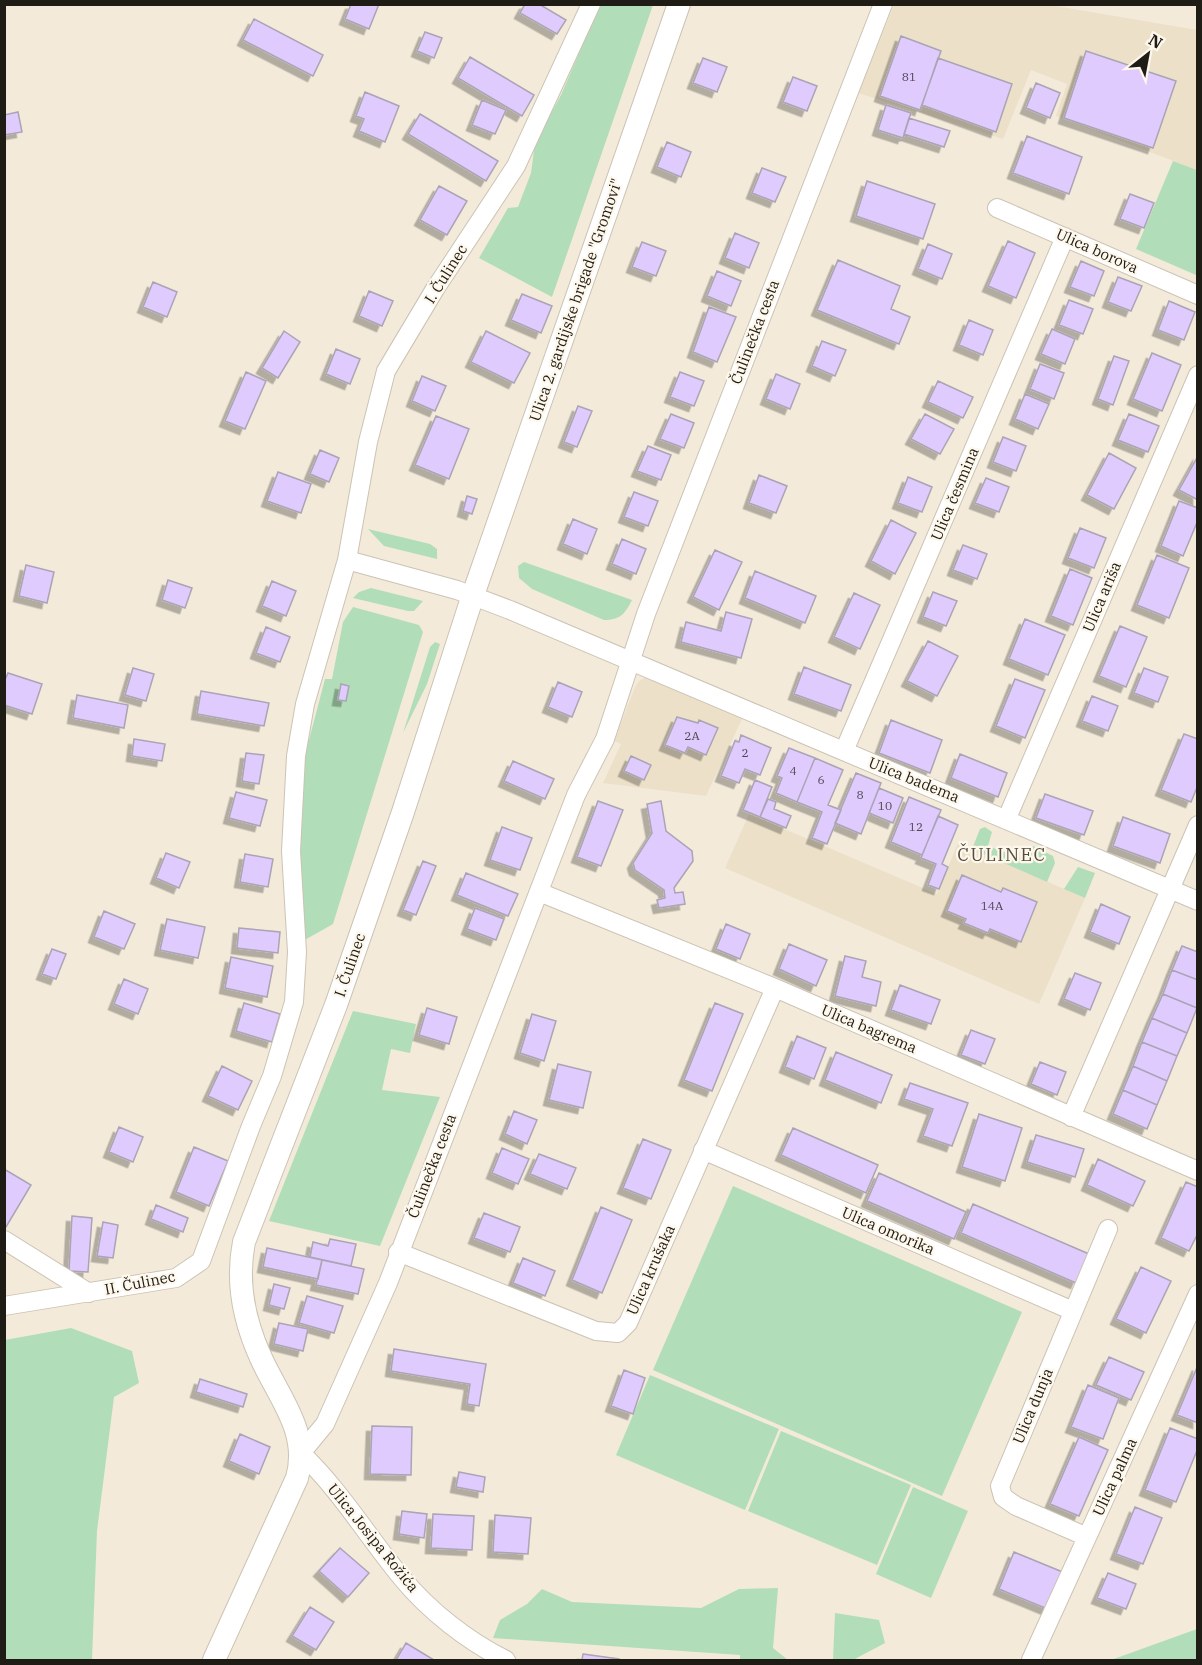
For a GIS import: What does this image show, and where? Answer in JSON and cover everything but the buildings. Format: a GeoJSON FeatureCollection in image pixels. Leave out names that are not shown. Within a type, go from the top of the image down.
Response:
{"type":"FeatureCollection","features":[{"type":"Feature","properties":{"kind":"street","name":"I. Čulinec"},"geometry":{"type":"LineString","coordinates":[[191,1271],[201,1261],[272,1076],[294,1002],[297,952],[291,851],[296,756],[305,704],[347,560],[368,442],[386,371],[435,290],[516,166],[591,4]]}},
{"type":"Feature","properties":{"kind":"street","name":"Ulica 2. gardijske brigade \"Gromovi\""},"geometry":{"type":"LineString","coordinates":[[473,595],[679,4]]}},
{"type":"Feature","properties":{"kind":"street","name":"Čulinečka cesta"},"geometry":{"type":"LineString","coordinates":[[214,1660],[297,1478],[301,1453],[325,1425],[388,1283],[398,1252],[576,795],[608,731],[629,661],[883,4]]}},
{"type":"Feature","properties":{"kind":"street","name":"Ulica borova"},"geometry":{"type":"LineString","coordinates":[[997,208],[1197,295]]}},
{"type":"Feature","properties":{"kind":"street","name":"Ulica česmina"},"geometry":{"type":"LineString","coordinates":[[844,751],[1065,237]]}},
{"type":"Feature","properties":{"kind":"street","name":"Ulica ariša"},"geometry":{"type":"LineString","coordinates":[[1007,818],[1197,375]]}},
{"type":"Feature","properties":{"kind":"street"},"geometry":{"type":"LineString","coordinates":[[347,560],[473,595],[629,661]]}},
{"type":"Feature","properties":{"kind":"street","name":"I. Čulinec"},"geometry":{"type":"LineString","coordinates":[[301,1453],[293,1420],[261,1359],[249,1327],[242,1299],[241,1257],[256,1206],[340,994],[473,595]]}},
{"type":"Feature","properties":{"kind":"street","name":"Ulica badema"},"geometry":{"type":"LineString","coordinates":[[629,661],[1007,818],[1197,901]]}},
{"type":"Feature","properties":{"kind":"street"},"geometry":{"type":"LineString","coordinates":[[1071,1117],[1197,825]]}},
{"type":"Feature","properties":{"kind":"street","name":"Ulica bagrema"},"geometry":{"type":"LineString","coordinates":[[539,892],[775,988],[1197,1171]]}},
{"type":"Feature","properties":{"kind":"street","name":"Ulica krušaka"},"geometry":{"type":"LineString","coordinates":[[398,1252],[596,1331],[618,1333],[628,1323],[775,988]]}},
{"type":"Feature","properties":{"kind":"street","name":"Ulica omorika"},"geometry":{"type":"LineString","coordinates":[[703,1150],[1073,1311]]}},
{"type":"Feature","properties":{"kind":"street","name":"Ulica dunja"},"geometry":{"type":"LineString","coordinates":[[1087,1538],[1016,1506],[1003,1497],[1000,1486],[1108,1229]]}},
{"type":"Feature","properties":{"kind":"street","name":"II. Čulinec"},"geometry":{"type":"LineString","coordinates":[[4,1240],[89,1293]]}},
{"type":"Feature","properties":{"kind":"street","name":"II. Čulinec"},"geometry":{"type":"LineString","coordinates":[[4,1306],[176,1278],[191,1271]]}},
{"type":"Feature","properties":{"kind":"street","name":"Ulica palma"},"geometry":{"type":"LineString","coordinates":[[1031,1660],[1087,1538],[1190,1333],[1197,1294]]}},
{"type":"Feature","properties":{"kind":"street","name":"Ulica Josipa Rožića"},"geometry":{"type":"LineString","coordinates":[[301,1453],[335,1491],[403,1580],[484,1656],[506,1660]]}},
{"type":"Feature","properties":{"kind":"shaded area"},"geometry":{"type":"Polygon","coordinates":[[[894,5],[1050,5],[1197,30],[1197,170],[1056,116],[1067,84],[1031,70],[1003,139],[858,93],[894,5]]]}},
{"type":"Feature","properties":{"kind":"shaded area"},"geometry":{"type":"Polygon","coordinates":[[[647,677],[743,717],[706,796],[603,783],[621,744],[614,741],[635,687],[640,680],[647,677]]]}},
{"type":"Feature","properties":{"kind":"shaded area"},"geometry":{"type":"Polygon","coordinates":[[[749,814],[937,894],[958,843],[1085,898],[1039,1004],[725,868],[749,814]]]}},
{"type":"Feature","properties":{"kind":"green space"},"geometry":{"type":"Polygon","coordinates":[[[600,5],[653,5],[552,297],[479,258],[508,208],[518,207],[531,173],[535,143],[561,95],[600,5]]]}},
{"type":"Feature","properties":{"kind":"green space"},"geometry":{"type":"Polygon","coordinates":[[[1173,161],[1197,170],[1196,275],[1136,249],[1173,161]]]}},
{"type":"Feature","properties":{"kind":"green space"},"geometry":{"type":"Polygon","coordinates":[[[368,529],[430,544],[437,549],[437,559],[384,546],[368,529]]]}},
{"type":"Feature","properties":{"kind":"green space"},"geometry":{"type":"Polygon","coordinates":[[[524,562],[632,600],[621,615],[614,619],[604,620],[532,589],[519,578],[518,566],[524,562]]]}},
{"type":"Feature","properties":{"kind":"green space"},"geometry":{"type":"Polygon","coordinates":[[[371,588],[423,601],[414,611],[408,611],[353,598],[359,592],[371,588]]]}},
{"type":"Feature","properties":{"kind":"green space"},"geometry":{"type":"Polygon","coordinates":[[[353,607],[419,625],[423,632],[333,924],[303,941],[299,840],[304,740],[309,740],[325,679],[332,679],[343,622],[353,607]]]}},
{"type":"Feature","properties":{"kind":"green space"},"geometry":{"type":"Polygon","coordinates":[[[435,642],[440,644],[427,684],[403,733],[430,647],[435,642]]]}},
{"type":"Feature","properties":{"kind":"green space"},"geometry":{"type":"Polygon","coordinates":[[[985,827],[992,832],[988,846],[1023,859],[1028,848],[1033,846],[1053,856],[1055,863],[1047,882],[972,849],[980,829],[985,827]]]}},
{"type":"Feature","properties":{"kind":"green space"},"geometry":{"type":"Polygon","coordinates":[[[1078,867],[1095,873],[1085,898],[1064,889],[1078,867]]]}},
{"type":"Feature","properties":{"kind":"green space"},"geometry":{"type":"Polygon","coordinates":[[[353,1011],[416,1024],[410,1053],[391,1049],[382,1090],[440,1097],[380,1246],[269,1221],[353,1011]]]}},
{"type":"Feature","properties":{"kind":"green space"},"geometry":{"type":"Polygon","coordinates":[[[733,1186],[1022,1312],[942,1496],[653,1370],[733,1186]]]}},
{"type":"Feature","properties":{"kind":"green space"},"geometry":{"type":"Polygon","coordinates":[[[71,1328],[132,1351],[139,1383],[114,1397],[97,1531],[92,1660],[5,1660],[5,1340],[71,1328]]]}},
{"type":"Feature","properties":{"kind":"green space"},"geometry":{"type":"Polygon","coordinates":[[[650,1375],[779,1429],[745,1510],[616,1455],[650,1375]]]}},
{"type":"Feature","properties":{"kind":"green space"},"geometry":{"type":"Polygon","coordinates":[[[781,1431],[911,1485],[877,1565],[748,1511],[781,1431]]]}},
{"type":"Feature","properties":{"kind":"green space"},"geometry":{"type":"Polygon","coordinates":[[[913,1487],[968,1511],[931,1598],[876,1574],[913,1487]]]}},
{"type":"Feature","properties":{"kind":"green space"},"geometry":{"type":"Polygon","coordinates":[[[778,1588],[773,1648],[788,1660],[740,1660],[740,1655],[493,1638],[500,1620],[527,1604],[542,1589],[572,1602],[701,1608],[739,1589],[778,1588]]]}},
{"type":"Feature","properties":{"kind":"green space"},"geometry":{"type":"Polygon","coordinates":[[[835,1613],[879,1620],[885,1643],[853,1660],[833,1660],[835,1613]]]}},
{"type":"Feature","properties":{"kind":"green space"},"geometry":{"type":"Polygon","coordinates":[[[1197,1629],[1197,1660],[1111,1660],[1197,1629]]]}},
{"type":"Feature","properties":{"kind":"district","name":"ČULINEC"},"geometry":{"type":"Point","coordinates":[1002,855]}}]}
